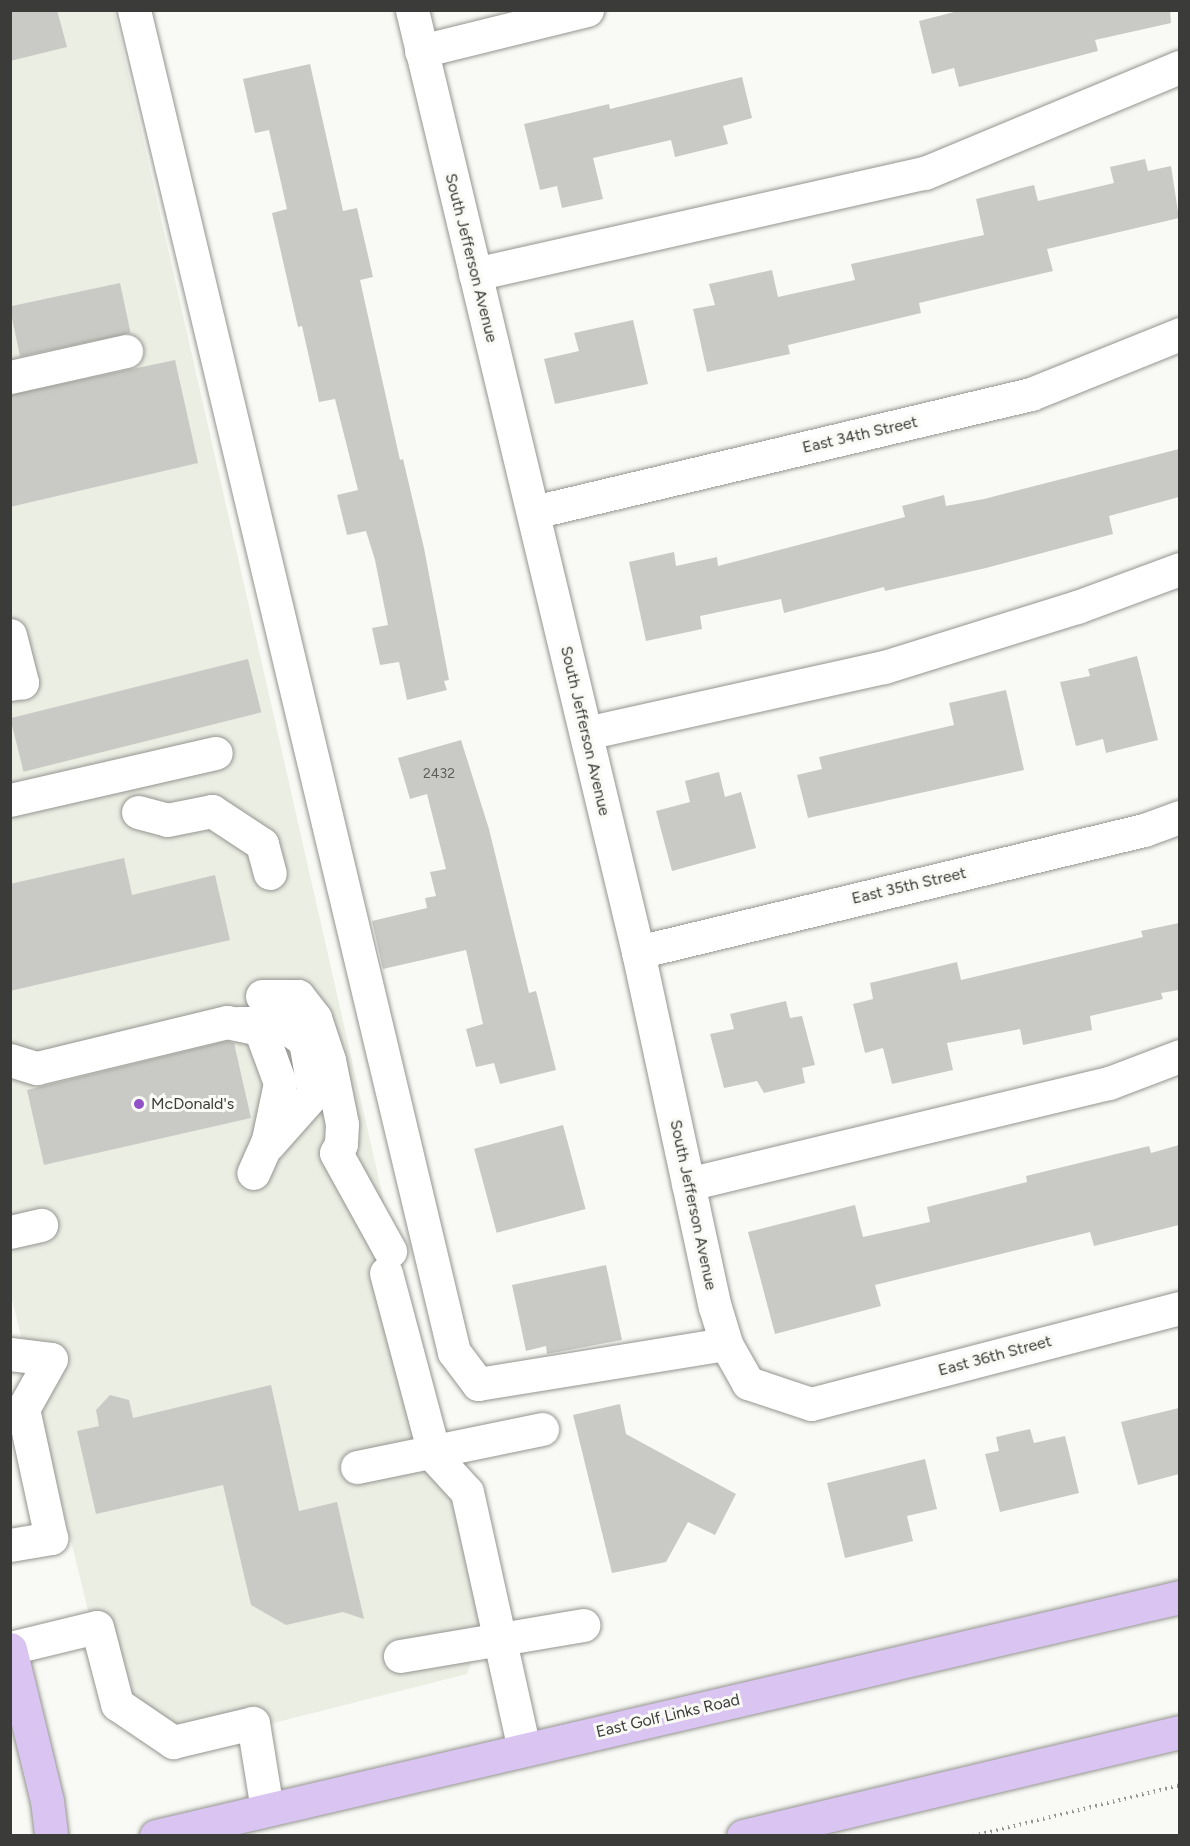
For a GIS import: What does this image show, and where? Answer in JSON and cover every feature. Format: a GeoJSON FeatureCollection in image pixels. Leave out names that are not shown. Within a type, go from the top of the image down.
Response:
{"type":"FeatureCollection","features":[{"type":"Feature","properties":{"kind":"main road","name":"East Golf Links Road"},"geometry":{"type":"LineString","coordinates":[[156,1836],[1179,1597]]}},
{"type":"Feature","properties":{"kind":"main road"},"geometry":{"type":"LineString","coordinates":[[10,1648],[47,1801],[51,1836]]}},
{"type":"Feature","properties":{"kind":"main road"},"geometry":{"type":"LineString","coordinates":[[743,1836],[1179,1732]]}},
{"type":"Feature","properties":{"kind":"street"},"geometry":{"type":"LineString","coordinates":[[134,10],[454,1352],[478,1384],[726,1344]]}},
{"type":"Feature","properties":{"kind":"street","name":"South Jefferson Avenue"},"geometry":{"type":"LineString","coordinates":[[412,10],[638,952],[688,1184],[726,1344],[748,1383],[811,1404]]}},
{"type":"Feature","properties":{"kind":"street"},"geometry":{"type":"LineString","coordinates":[[421,51],[587,10]]}},
{"type":"Feature","properties":{"kind":"street"},"geometry":{"type":"LineString","coordinates":[[475,274],[925,173],[1179,67]]}},
{"type":"Feature","properties":{"kind":"street","name":"East 34th Street"},"geometry":{"type":"LineString","coordinates":[[534,512],[1031,394],[1179,334]]}},
{"type":"Feature","properties":{"kind":"street"},"geometry":{"type":"LineString","coordinates":[[10,377],[126,351]]}},
{"type":"Feature","properties":{"kind":"street"},"geometry":{"type":"LineString","coordinates":[[586,733],[884,667],[1077,607],[1179,569]]}},
{"type":"Feature","properties":{"kind":"street"},"geometry":{"type":"LineString","coordinates":[[10,635],[22,682],[10,684]]}},
{"type":"Feature","properties":{"kind":"street"},"geometry":{"type":"LineString","coordinates":[[10,800],[216,753]]}},
{"type":"Feature","properties":{"kind":"street"},"geometry":{"type":"LineString","coordinates":[[138,812],[167,820],[212,811],[262,844],[270,873]]}},
{"type":"Feature","properties":{"kind":"street","name":"East 35th Street"},"geometry":{"type":"LineString","coordinates":[[638,952],[1144,830],[1179,817]]}},
{"type":"Feature","properties":{"kind":"street"},"geometry":{"type":"LineString","coordinates":[[262,996],[298,996],[315,1018],[329,1060],[342,1124],[341,1144],[336,1153],[388,1262],[435,1458],[467,1492],[524,1750]]}},
{"type":"Feature","properties":{"kind":"street"},"geometry":{"type":"LineString","coordinates":[[10,1060],[37,1068],[227,1022],[260,1029],[280,1083],[258,1162]]}},
{"type":"Feature","properties":{"kind":"street"},"geometry":{"type":"LineString","coordinates":[[688,1184],[1109,1083],[1179,1056]]}},
{"type":"Feature","properties":{"kind":"street","name":"East 36th Street"},"geometry":{"type":"LineString","coordinates":[[811,1404],[1179,1308]]}},
{"type":"Feature","properties":{"kind":"street"},"geometry":{"type":"LineString","coordinates":[[10,1354],[51,1359],[17,1411],[51,1538],[10,1545]]}},
{"type":"Feature","properties":{"kind":"street"},"geometry":{"type":"LineString","coordinates":[[357,1467],[542,1429]]}},
{"type":"Feature","properties":{"kind":"street"},"geometry":{"type":"LineString","coordinates":[[400,1656],[583,1625]]}},
{"type":"Feature","properties":{"kind":"street"},"geometry":{"type":"LineString","coordinates":[[10,1648],[97,1627],[117,1704],[173,1742],[253,1724],[267,1809]]}},
{"type":"Feature","properties":{"kind":"path"},"geometry":{"type":"LineString","coordinates":[[973,1836],[1179,1785]]}},
{"type":"Feature","properties":{"kind":"shaded area"},"geometry":{"type":"Polygon","coordinates":[[[10,11],[114,11],[482,1634],[467,1674],[167,1750],[113,1713],[11,1295],[10,11]]]}},
{"type":"Feature","properties":{"kind":"building"},"geometry":{"type":"Polygon","coordinates":[[[10,10],[57,10],[67,47],[10,61],[10,10]]]}},
{"type":"Feature","properties":{"kind":"building"},"geometry":{"type":"Polygon","coordinates":[[[962,10],[1170,10],[1171,23],[1095,40],[1098,51],[959,87],[954,68],[932,74],[919,21],[962,10]]]}},
{"type":"Feature","properties":{"kind":"building"},"geometry":{"type":"Polygon","coordinates":[[[310,64],[343,211],[357,208],[373,277],[360,280],[400,460],[403,459],[424,548],[449,680],[444,681],[447,690],[407,700],[399,662],[380,665],[372,628],[388,625],[375,560],[366,531],[347,535],[337,495],[358,490],[335,399],[319,402],[302,326],[298,327],[272,213],[287,209],[269,130],[255,133],[243,79],[310,64]]]}},
{"type":"Feature","properties":{"kind":"building"},"geometry":{"type":"Polygon","coordinates":[[[742,77],[752,118],[723,126],[728,144],[675,157],[671,140],[593,158],[603,199],[562,208],[557,186],[540,190],[524,124],[609,104],[610,109],[742,77]]]}},
{"type":"Feature","properties":{"kind":"building"},"geometry":{"type":"Polygon","coordinates":[[[1145,159],[1148,171],[1171,166],[1179,218],[1047,249],[1053,271],[919,303],[921,313],[788,345],[790,354],[707,372],[693,309],[715,305],[709,284],[772,270],[778,297],[855,280],[851,264],[984,235],[976,199],[1034,185],[1038,201],[1114,183],[1110,167],[1145,159]]]}},
{"type":"Feature","properties":{"kind":"building"},"geometry":{"type":"Polygon","coordinates":[[[120,283],[131,333],[20,356],[10,306],[120,283]]]}},
{"type":"Feature","properties":{"kind":"building"},"geometry":{"type":"Polygon","coordinates":[[[633,320],[648,384],[555,404],[544,359],[579,351],[574,333],[633,320]]]}},
{"type":"Feature","properties":{"kind":"building"},"geometry":{"type":"Polygon","coordinates":[[[175,360],[198,463],[10,507],[10,395],[175,360]]]}},
{"type":"Feature","properties":{"kind":"building"},"geometry":{"type":"Polygon","coordinates":[[[1179,449],[1179,497],[1109,516],[1113,534],[986,568],[885,591],[884,587],[784,613],[781,599],[700,616],[702,629],[646,641],[629,562],[674,552],[676,566],[717,557],[718,566],[905,517],[902,506],[944,495],[946,506],[984,499],[1179,449]]]}},
{"type":"Feature","properties":{"kind":"building"},"geometry":{"type":"Polygon","coordinates":[[[1137,656],[1158,740],[1106,753],[1103,739],[1076,746],[1060,682],[1090,676],[1088,669],[1137,656]]]}},
{"type":"Feature","properties":{"kind":"building"},"geometry":{"type":"Polygon","coordinates":[[[248,659],[261,712],[24,772],[10,718],[248,659]]]}},
{"type":"Feature","properties":{"kind":"building"},"geometry":{"type":"Polygon","coordinates":[[[1006,690],[1024,770],[808,818],[797,775],[822,769],[819,757],[954,725],[949,703],[1006,690]]]}},
{"type":"Feature","properties":{"kind":"building"},"geometry":{"type":"Polygon","coordinates":[[[461,740],[489,829],[529,993],[536,991],[556,1070],[500,1084],[494,1063],[476,1067],[466,1029],[483,1024],[466,950],[383,969],[372,921],[427,908],[425,898],[436,896],[430,872],[446,869],[427,794],[410,799],[398,758],[461,740]]]}},
{"type":"Feature","properties":{"kind":"building"},"geometry":{"type":"Polygon","coordinates":[[[719,772],[725,797],[741,792],[756,848],[672,871],[656,811],[690,802],[685,781],[719,772]]]}},
{"type":"Feature","properties":{"kind":"building"},"geometry":{"type":"Polygon","coordinates":[[[124,858],[132,895],[215,875],[230,940],[10,991],[10,884],[124,858]]]}},
{"type":"Feature","properties":{"kind":"building"},"geometry":{"type":"Polygon","coordinates":[[[1179,923],[1179,990],[1161,993],[1163,999],[1090,1016],[1092,1030],[1023,1045],[1020,1029],[947,1043],[953,1070],[892,1084],[883,1048],[865,1053],[853,1004],[873,999],[870,983],[957,962],[961,980],[1143,937],[1141,931],[1179,923]]]}},
{"type":"Feature","properties":{"kind":"building"},"geometry":{"type":"Polygon","coordinates":[[[786,1001],[790,1018],[802,1016],[815,1065],[802,1068],[805,1083],[764,1093],[757,1081],[724,1088],[710,1034],[734,1029],[730,1014],[786,1001]]]}},
{"type":"Feature","properties":{"kind":"building","name":"McDonald's"},"geometry":{"type":"Polygon","coordinates":[[[227,1041],[234,1043],[251,1118],[44,1165],[27,1090],[227,1041]]]}},
{"type":"Feature","properties":{"kind":"building"},"geometry":{"type":"Polygon","coordinates":[[[563,1125],[586,1209],[497,1233],[474,1149],[563,1125]]]}},
{"type":"Feature","properties":{"kind":"building"},"geometry":{"type":"Polygon","coordinates":[[[1179,1145],[1179,1225],[1094,1246],[1090,1232],[875,1285],[881,1306],[775,1334],[748,1232],[855,1205],[863,1237],[930,1222],[927,1207],[1027,1182],[1026,1176],[1149,1146],[1151,1153],[1179,1145]]]}},
{"type":"Feature","properties":{"kind":"building"},"geometry":{"type":"Polygon","coordinates":[[[606,1265],[622,1340],[547,1354],[546,1346],[526,1351],[512,1285],[606,1265]]]}},
{"type":"Feature","properties":{"kind":"building"},"geometry":{"type":"Polygon","coordinates":[[[271,1385],[299,1511],[337,1502],[364,1619],[343,1612],[286,1625],[251,1605],[223,1485],[96,1514],[77,1431],[99,1426],[96,1410],[110,1395],[129,1400],[133,1418],[271,1385]]]}},
{"type":"Feature","properties":{"kind":"building"},"geometry":{"type":"Polygon","coordinates":[[[620,1404],[626,1434],[736,1494],[715,1535],[688,1522],[666,1562],[612,1573],[573,1415],[620,1404]]]}},
{"type":"Feature","properties":{"kind":"building"},"geometry":{"type":"Polygon","coordinates":[[[1179,1408],[1179,1474],[1138,1485],[1121,1422],[1179,1408]]]}},
{"type":"Feature","properties":{"kind":"building"},"geometry":{"type":"Polygon","coordinates":[[[1030,1429],[1034,1443],[1065,1436],[1079,1493],[1000,1512],[985,1454],[999,1451],[996,1437],[1030,1429]]]}},
{"type":"Feature","properties":{"kind":"building"},"geometry":{"type":"Polygon","coordinates":[[[925,1459],[937,1509],[907,1516],[913,1541],[845,1558],[827,1483],[925,1459]]]}},
{"type":"Feature","properties":{"kind":"place","name":"McDonald's"},"geometry":{"type":"Point","coordinates":[139,1104]}}]}
